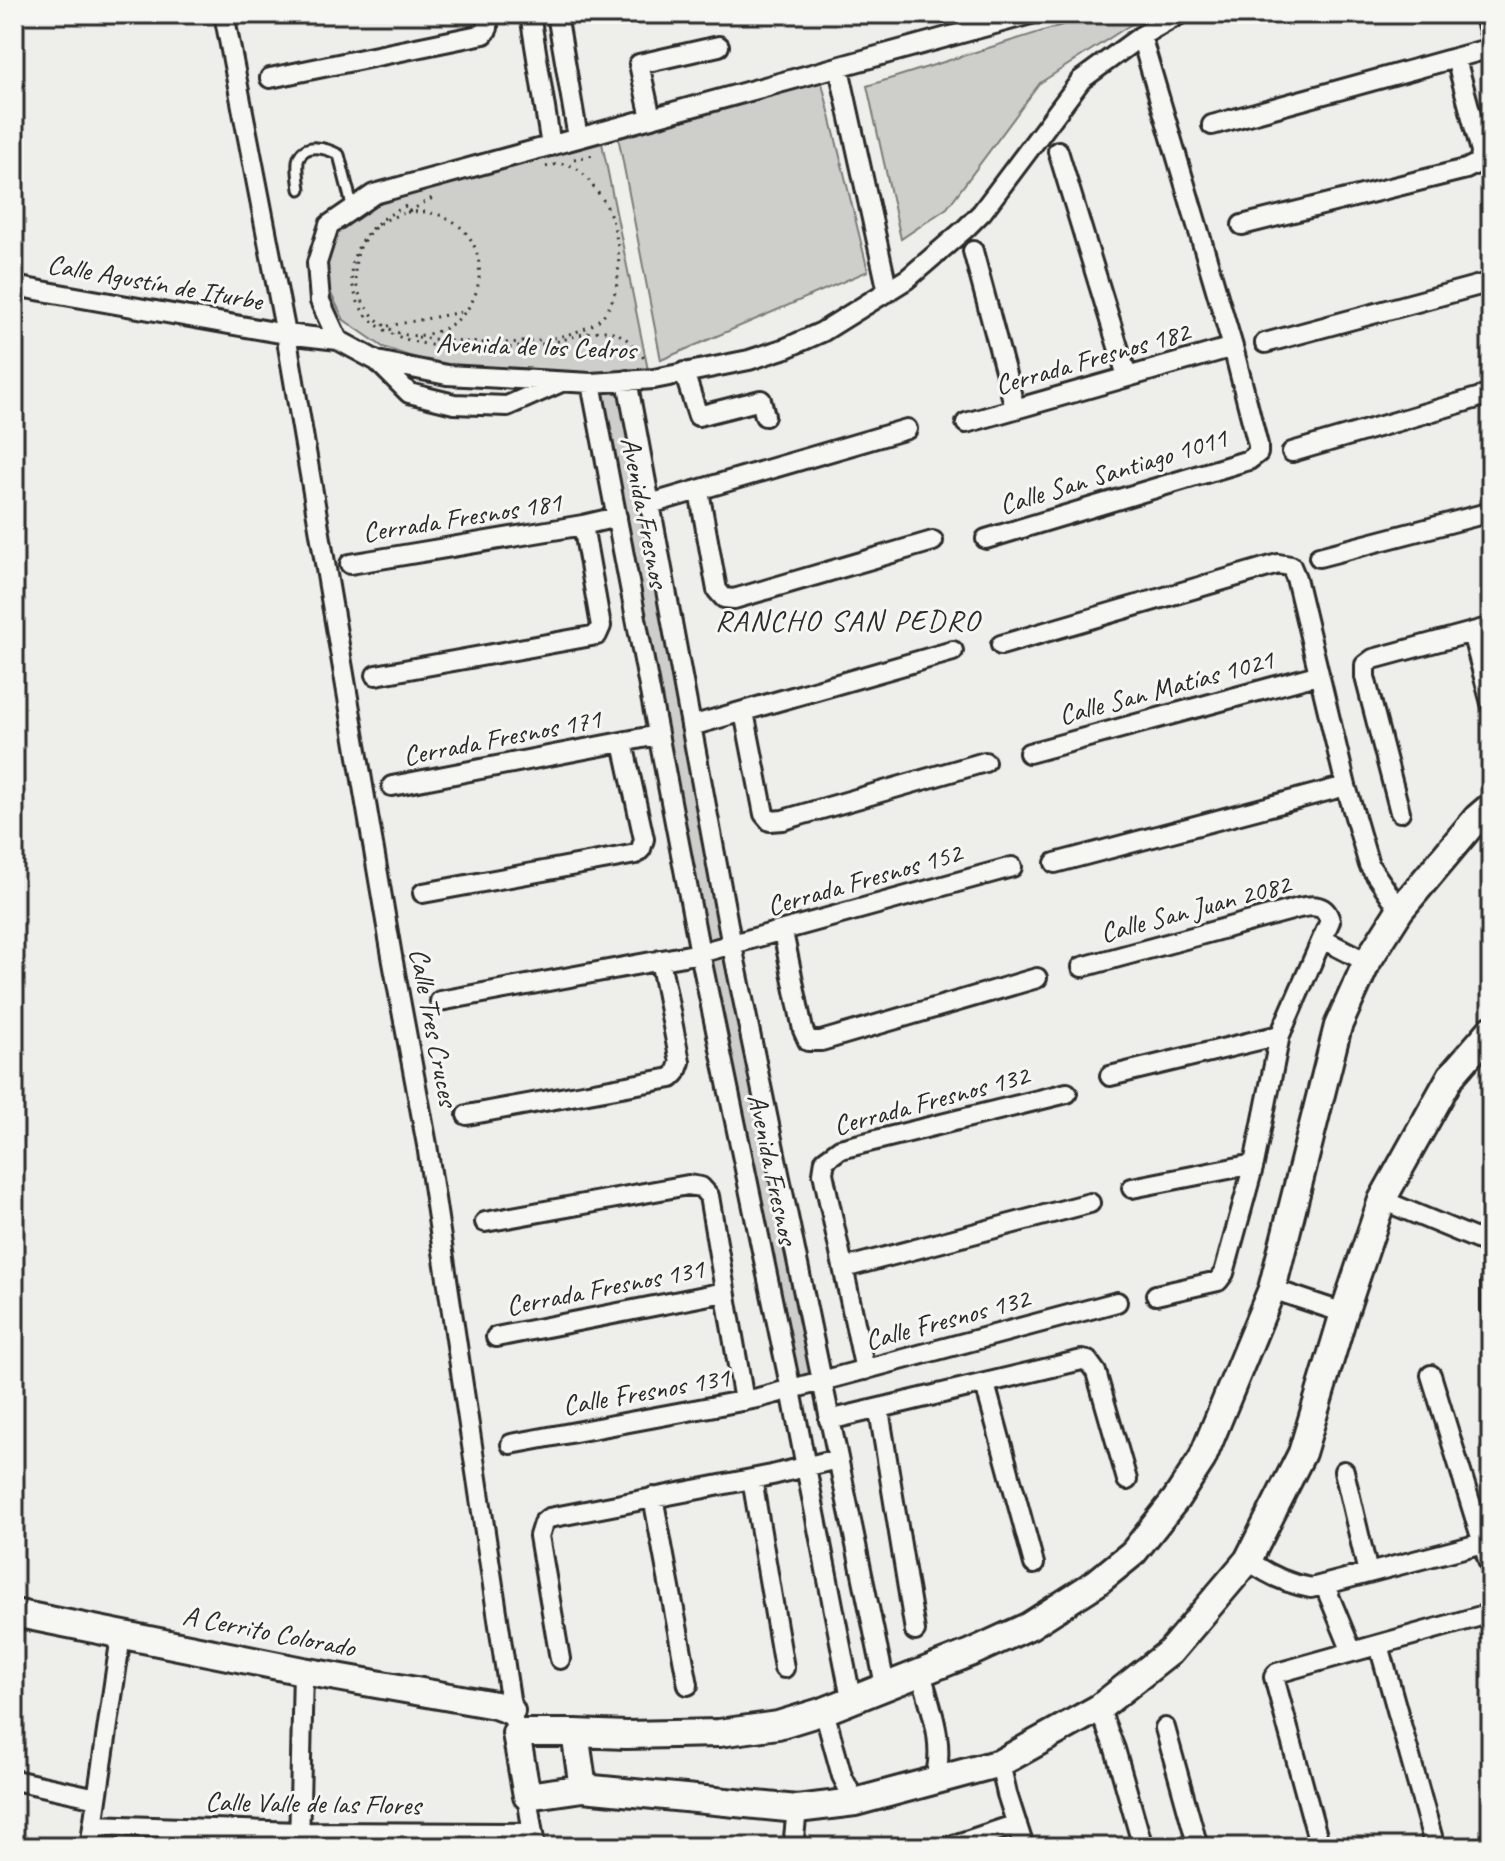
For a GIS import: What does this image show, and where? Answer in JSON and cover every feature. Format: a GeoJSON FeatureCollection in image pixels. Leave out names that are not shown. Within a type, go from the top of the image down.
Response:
{"type":"FeatureCollection","features":[{"type":"Feature","properties":{"kind":"main road","name":"A Cerrito Colorado"},"geometry":{"type":"LineString","coordinates":[[14,1613],[303,1671],[495,1705],[514,1722],[575,1733],[639,1735],[719,1733],[778,1725],[824,1711],[921,1673],[1029,1626],[1096,1583],[1133,1553],[1176,1499],[1202,1459],[1272,1289],[1338,1026],[1367,962],[1400,910],[1477,818],[1491,806]]}},
{"type":"Feature","properties":{"kind":"main road"},"geometry":{"type":"LineString","coordinates":[[514,1722],[527,1796],[583,1788],[797,1809],[855,1802],[1000,1763],[1099,1708],[1170,1652],[1248,1560],[1302,1453],[1382,1200],[1451,1076],[1491,1030]]}},
{"type":"Feature","properties":{"kind":"main road"},"geometry":{"type":"LineString","coordinates":[[575,1733],[583,1788]]}},
{"type":"Feature","properties":{"kind":"street","name":"Calle Tres Cruces"},"geometry":{"type":"LineString","coordinates":[[224,14],[286,334],[427,1145],[514,1722]]}},
{"type":"Feature","properties":{"kind":"street"},"geometry":{"type":"LineString","coordinates":[[270,78],[484,34],[488,28],[486,14]]}},
{"type":"Feature","properties":{"kind":"street"},"geometry":{"type":"LineString","coordinates":[[530,14],[551,146]]}},
{"type":"Feature","properties":{"kind":"street"},"geometry":{"type":"LineString","coordinates":[[557,14],[578,138]]}},
{"type":"Feature","properties":{"kind":"street"},"geometry":{"type":"LineString","coordinates":[[338,340],[320,301],[317,263],[329,225],[374,194],[1031,14]]}},
{"type":"Feature","properties":{"kind":"street","name":"Avenida de los Cedros"},"geometry":{"type":"LineString","coordinates":[[286,334],[338,340],[377,361],[447,375],[591,383],[654,379],[749,360],[786,348],[822,332],[888,292],[965,229],[982,212],[1081,80],[1141,36],[1180,14]]}},
{"type":"Feature","properties":{"kind":"street"},"geometry":{"type":"LineString","coordinates":[[1484,14],[1491,37]]}},
{"type":"Feature","properties":{"kind":"street"},"geometry":{"type":"LineString","coordinates":[[1141,36],[1233,347]]}},
{"type":"Feature","properties":{"kind":"street"},"geometry":{"type":"LineString","coordinates":[[651,118],[639,64],[719,46]]}},
{"type":"Feature","properties":{"kind":"street"},"geometry":{"type":"LineString","coordinates":[[1212,125],[1491,48]]}},
{"type":"Feature","properties":{"kind":"street"},"geometry":{"type":"LineString","coordinates":[[1242,225],[1466,169],[1480,162],[1481,151],[1456,59]]}},
{"type":"Feature","properties":{"kind":"street"},"geometry":{"type":"LineString","coordinates":[[839,68],[888,292]]}},
{"type":"Feature","properties":{"kind":"street"},"geometry":{"type":"LineString","coordinates":[[1058,151],[1127,376]]}},
{"type":"Feature","properties":{"kind":"street"},"geometry":{"type":"LineString","coordinates":[[973,251],[1015,408]]}},
{"type":"Feature","properties":{"kind":"street"},"geometry":{"type":"LineString","coordinates":[[1265,343],[1491,282]]}},
{"type":"Feature","properties":{"kind":"street","name":"Calle Agustín de Iturbe"},"geometry":{"type":"LineString","coordinates":[[14,286],[286,334]]}},
{"type":"Feature","properties":{"kind":"street","name":"Cerrada Fresnos 182"},"geometry":{"type":"LineString","coordinates":[[966,423],[1233,347]]}},
{"type":"Feature","properties":{"kind":"street","name":"Calle San Santiago 1011"},"geometry":{"type":"LineString","coordinates":[[986,539],[1256,457],[1258,445],[1233,347]]}},
{"type":"Feature","properties":{"kind":"street"},"geometry":{"type":"LineString","coordinates":[[377,361],[409,393],[454,404],[507,406],[562,382]]}},
{"type":"Feature","properties":{"kind":"street"},"geometry":{"type":"LineString","coordinates":[[684,372],[698,416],[761,400]]}},
{"type":"Feature","properties":{"kind":"street","name":"Avenida Fresnos"},"geometry":{"type":"LineString","coordinates":[[627,380],[732,946],[885,1685]]}},
{"type":"Feature","properties":{"kind":"street","name":"Avenida Fresnos"},"geometry":{"type":"LineString","coordinates":[[591,383],[700,953],[851,1698]]}},
{"type":"Feature","properties":{"kind":"street"},"geometry":{"type":"LineString","coordinates":[[1292,452],[1491,394]]}},
{"type":"Feature","properties":{"kind":"street"},"geometry":{"type":"LineString","coordinates":[[650,504],[907,429]]}},
{"type":"Feature","properties":{"kind":"street"},"geometry":{"type":"LineString","coordinates":[[699,491],[717,590],[724,598],[734,599],[933,541]]}},
{"type":"Feature","properties":{"kind":"street"},"geometry":{"type":"LineString","coordinates":[[1319,557],[1491,512]]}},
{"type":"Feature","properties":{"kind":"street","name":"Cerrada Fresnos 181"},"geometry":{"type":"LineString","coordinates":[[350,564],[617,517]]}},
{"type":"Feature","properties":{"kind":"street","name":"Cerrada Fresnos 181"},"geometry":{"type":"LineString","coordinates":[[376,675],[597,635],[601,632],[601,621],[583,525]]}},
{"type":"Feature","properties":{"kind":"street"},"geometry":{"type":"LineString","coordinates":[[1001,645],[1284,563],[1291,566],[1369,865],[1400,910]]}},
{"type":"Feature","properties":{"kind":"street"},"geometry":{"type":"LineString","coordinates":[[1400,812],[1365,677],[1365,665],[1373,659],[1491,627]]}},
{"type":"Feature","properties":{"kind":"street"},"geometry":{"type":"LineString","coordinates":[[1472,633],[1491,703]]}},
{"type":"Feature","properties":{"kind":"street"},"geometry":{"type":"LineString","coordinates":[[643,652],[676,643]]}},
{"type":"Feature","properties":{"kind":"street"},"geometry":{"type":"LineString","coordinates":[[691,726],[953,651]]}},
{"type":"Feature","properties":{"kind":"street","name":"Calle San Matías 1021"},"geometry":{"type":"LineString","coordinates":[[1029,753],[1317,675]]}},
{"type":"Feature","properties":{"kind":"street"},"geometry":{"type":"LineString","coordinates":[[744,712],[764,814],[770,821],[783,820],[985,762]]}},
{"type":"Feature","properties":{"kind":"street","name":"Cerrada Fresnos 171"},"geometry":{"type":"LineString","coordinates":[[392,786],[658,735]]}},
{"type":"Feature","properties":{"kind":"street","name":"Cerrada Fresnos 171"},"geometry":{"type":"LineString","coordinates":[[423,893],[636,854],[644,839],[623,743]]}},
{"type":"Feature","properties":{"kind":"street"},"geometry":{"type":"LineString","coordinates":[[1055,863],[1346,786]]}},
{"type":"Feature","properties":{"kind":"street","name":"Cerrada Fresnos 152"},"geometry":{"type":"LineString","coordinates":[[440,1001],[732,946],[1012,867]]}},
{"type":"Feature","properties":{"kind":"street","name":"Calle San Juan 2082"},"geometry":{"type":"LineString","coordinates":[[1082,967],[1299,908],[1322,907],[1328,914],[1330,921],[1322,939]]}},
{"type":"Feature","properties":{"kind":"street"},"geometry":{"type":"LineString","coordinates":[[783,932],[804,1037],[808,1041],[821,1041],[1037,978]]}},
{"type":"Feature","properties":{"kind":"street"},"geometry":{"type":"LineString","coordinates":[[1156,1295],[1213,1283],[1221,1278],[1254,1164],[1280,1035],[1322,939],[1367,962]]}},
{"type":"Feature","properties":{"kind":"street"},"geometry":{"type":"LineString","coordinates":[[467,1115],[671,1078],[680,1062],[660,960]]}},
{"type":"Feature","properties":{"kind":"street"},"geometry":{"type":"LineString","coordinates":[[1110,1076],[1280,1035]]}},
{"type":"Feature","properties":{"kind":"street","name":"Cerrada Fresnos 132"},"geometry":{"type":"LineString","coordinates":[[865,1370],[823,1173],[825,1160],[832,1153],[1067,1093]]}},
{"type":"Feature","properties":{"kind":"street"},"geometry":{"type":"LineString","coordinates":[[1132,1188],[1254,1164]]}},
{"type":"Feature","properties":{"kind":"street","name":"Cerrada Fresnos 131"},"geometry":{"type":"LineString","coordinates":[[485,1222],[695,1185],[701,1187],[709,1196],[744,1401]]}},
{"type":"Feature","properties":{"kind":"street"},"geometry":{"type":"LineString","coordinates":[[1382,1200],[1491,1245]]}},
{"type":"Feature","properties":{"kind":"street"},"geometry":{"type":"LineString","coordinates":[[844,1268],[1090,1203]]}},
{"type":"Feature","properties":{"kind":"street"},"geometry":{"type":"LineString","coordinates":[[1491,1283],[1491,1309]]}},
{"type":"Feature","properties":{"kind":"street"},"geometry":{"type":"LineString","coordinates":[[1272,1289],[1344,1313]]}},
{"type":"Feature","properties":{"kind":"street","name":"Cerrada Fresnos 131"},"geometry":{"type":"LineString","coordinates":[[496,1337],[725,1292]]}},
{"type":"Feature","properties":{"kind":"street","name":"Calle Fresnos 132"},"geometry":{"type":"LineString","coordinates":[[791,1390],[1117,1302]]}},
{"type":"Feature","properties":{"kind":"street"},"geometry":{"type":"LineString","coordinates":[[829,1420],[1075,1360],[1088,1361],[1096,1372],[1127,1480]]}},
{"type":"Feature","properties":{"kind":"street"},"geometry":{"type":"LineString","coordinates":[[1431,1375],[1489,1563]]}},
{"type":"Feature","properties":{"kind":"street"},"geometry":{"type":"LineString","coordinates":[[985,1384],[1034,1564]]}},
{"type":"Feature","properties":{"kind":"street","name":"Calle Fresnos 131"},"geometry":{"type":"LineString","coordinates":[[511,1444],[791,1390]]}},
{"type":"Feature","properties":{"kind":"street"},"geometry":{"type":"LineString","coordinates":[[879,1410],[915,1631]]}},
{"type":"Feature","properties":{"kind":"street"},"geometry":{"type":"LineString","coordinates":[[560,1659],[539,1536],[543,1523],[556,1515],[752,1479],[837,1459]]}},
{"type":"Feature","properties":{"kind":"street"},"geometry":{"type":"LineString","coordinates":[[1344,1471],[1368,1573]]}},
{"type":"Feature","properties":{"kind":"street"},"geometry":{"type":"LineString","coordinates":[[752,1479],[784,1668]]}},
{"type":"Feature","properties":{"kind":"street"},"geometry":{"type":"LineString","coordinates":[[653,1497],[688,1685]]}},
{"type":"Feature","properties":{"kind":"street"},"geometry":{"type":"LineString","coordinates":[[1248,1560],[1268,1575],[1297,1586],[1325,1586],[1483,1543]]}},
{"type":"Feature","properties":{"kind":"street"},"geometry":{"type":"LineString","coordinates":[[1325,1586],[1352,1652]]}},
{"type":"Feature","properties":{"kind":"street"},"geometry":{"type":"LineString","coordinates":[[1320,1847],[1274,1677],[1277,1673],[1487,1612]]}},
{"type":"Feature","properties":{"kind":"street"},"geometry":{"type":"LineString","coordinates":[[90,1847],[121,1636]]}},
{"type":"Feature","properties":{"kind":"street"},"geometry":{"type":"LineString","coordinates":[[1379,1645],[1435,1847]]}},
{"type":"Feature","properties":{"kind":"street"},"geometry":{"type":"LineString","coordinates":[[299,1840],[303,1671]]}},
{"type":"Feature","properties":{"kind":"street"},"geometry":{"type":"LineString","coordinates":[[921,1673],[939,1744],[940,1765],[934,1782]]}},
{"type":"Feature","properties":{"kind":"street"},"geometry":{"type":"LineString","coordinates":[[1099,1708],[1115,1749],[1143,1847]]}},
{"type":"Feature","properties":{"kind":"street"},"geometry":{"type":"LineString","coordinates":[[824,1711],[842,1776],[855,1802]]}},
{"type":"Feature","properties":{"kind":"street"},"geometry":{"type":"LineString","coordinates":[[1165,1728],[1198,1847]]}},
{"type":"Feature","properties":{"kind":"street"},"geometry":{"type":"LineString","coordinates":[[1000,1763],[1024,1847]]}},
{"type":"Feature","properties":{"kind":"street"},"geometry":{"type":"LineString","coordinates":[[14,1780],[97,1798]]}},
{"type":"Feature","properties":{"kind":"street"},"geometry":{"type":"LineString","coordinates":[[527,1796],[534,1840]]}},
{"type":"Feature","properties":{"kind":"street"},"geometry":{"type":"LineString","coordinates":[[793,1847],[797,1809]]}},
{"type":"Feature","properties":{"kind":"street"},"geometry":{"type":"LineString","coordinates":[[948,1847],[1017,1824]]}},
{"type":"Feature","properties":{"kind":"street","name":"Calle Valle de las Flores"},"geometry":{"type":"LineString","coordinates":[[93,1825],[299,1840],[534,1840]]}},
{"type":"Feature","properties":{"kind":"lane"},"geometry":{"type":"LineString","coordinates":[[300,189],[298,160],[303,152],[312,148],[327,148],[339,155],[353,209]]}},
{"type":"Feature","properties":{"kind":"path"},"geometry":{"type":"LineString","coordinates":[[600,132],[594,155],[538,166],[564,164],[581,171],[606,205],[618,244],[617,287],[610,310],[590,327],[548,338],[506,342],[445,341],[396,333],[377,322],[363,306],[355,286],[356,261],[365,238],[383,221],[407,212],[435,194],[382,218],[363,236],[352,260],[352,286],[361,309],[374,324],[394,337],[444,347],[505,348],[549,343],[605,330],[626,337],[645,359],[654,379]]}},
{"type":"Feature","properties":{"kind":"path"},"geometry":{"type":"LineString","coordinates":[[407,212],[433,213],[456,224],[473,244],[480,268],[477,294],[467,311],[443,331],[418,337]]}},
{"type":"Feature","properties":{"kind":"path"},"geometry":{"type":"LineString","coordinates":[[386,327],[467,311]]}},
{"type":"Feature","properties":{"kind":"shaded area"},"geometry":{"type":"Polygon","coordinates":[[[1097,14],[1147,14],[1040,83],[947,208],[901,239],[867,86],[1097,14]]]}},
{"type":"Feature","properties":{"kind":"shaded area"},"geometry":{"type":"Polygon","coordinates":[[[821,79],[868,271],[661,360],[618,136],[821,79]]]}},
{"type":"Feature","properties":{"kind":"shaded area"},"geometry":{"type":"Polygon","coordinates":[[[600,133],[648,370],[620,375],[450,370],[383,347],[344,320],[325,282],[328,252],[342,223],[378,200],[600,133]]]}},
{"type":"Feature","properties":{"kind":"shaded area"},"geometry":{"type":"Polygon","coordinates":[[[627,380],[822,1383],[791,1390],[591,383],[627,380]]]}},
{"type":"Feature","properties":{"kind":"district","name":"RANCHO SAN PEDRO"},"geometry":{"type":"Point","coordinates":[848,620]}}]}
